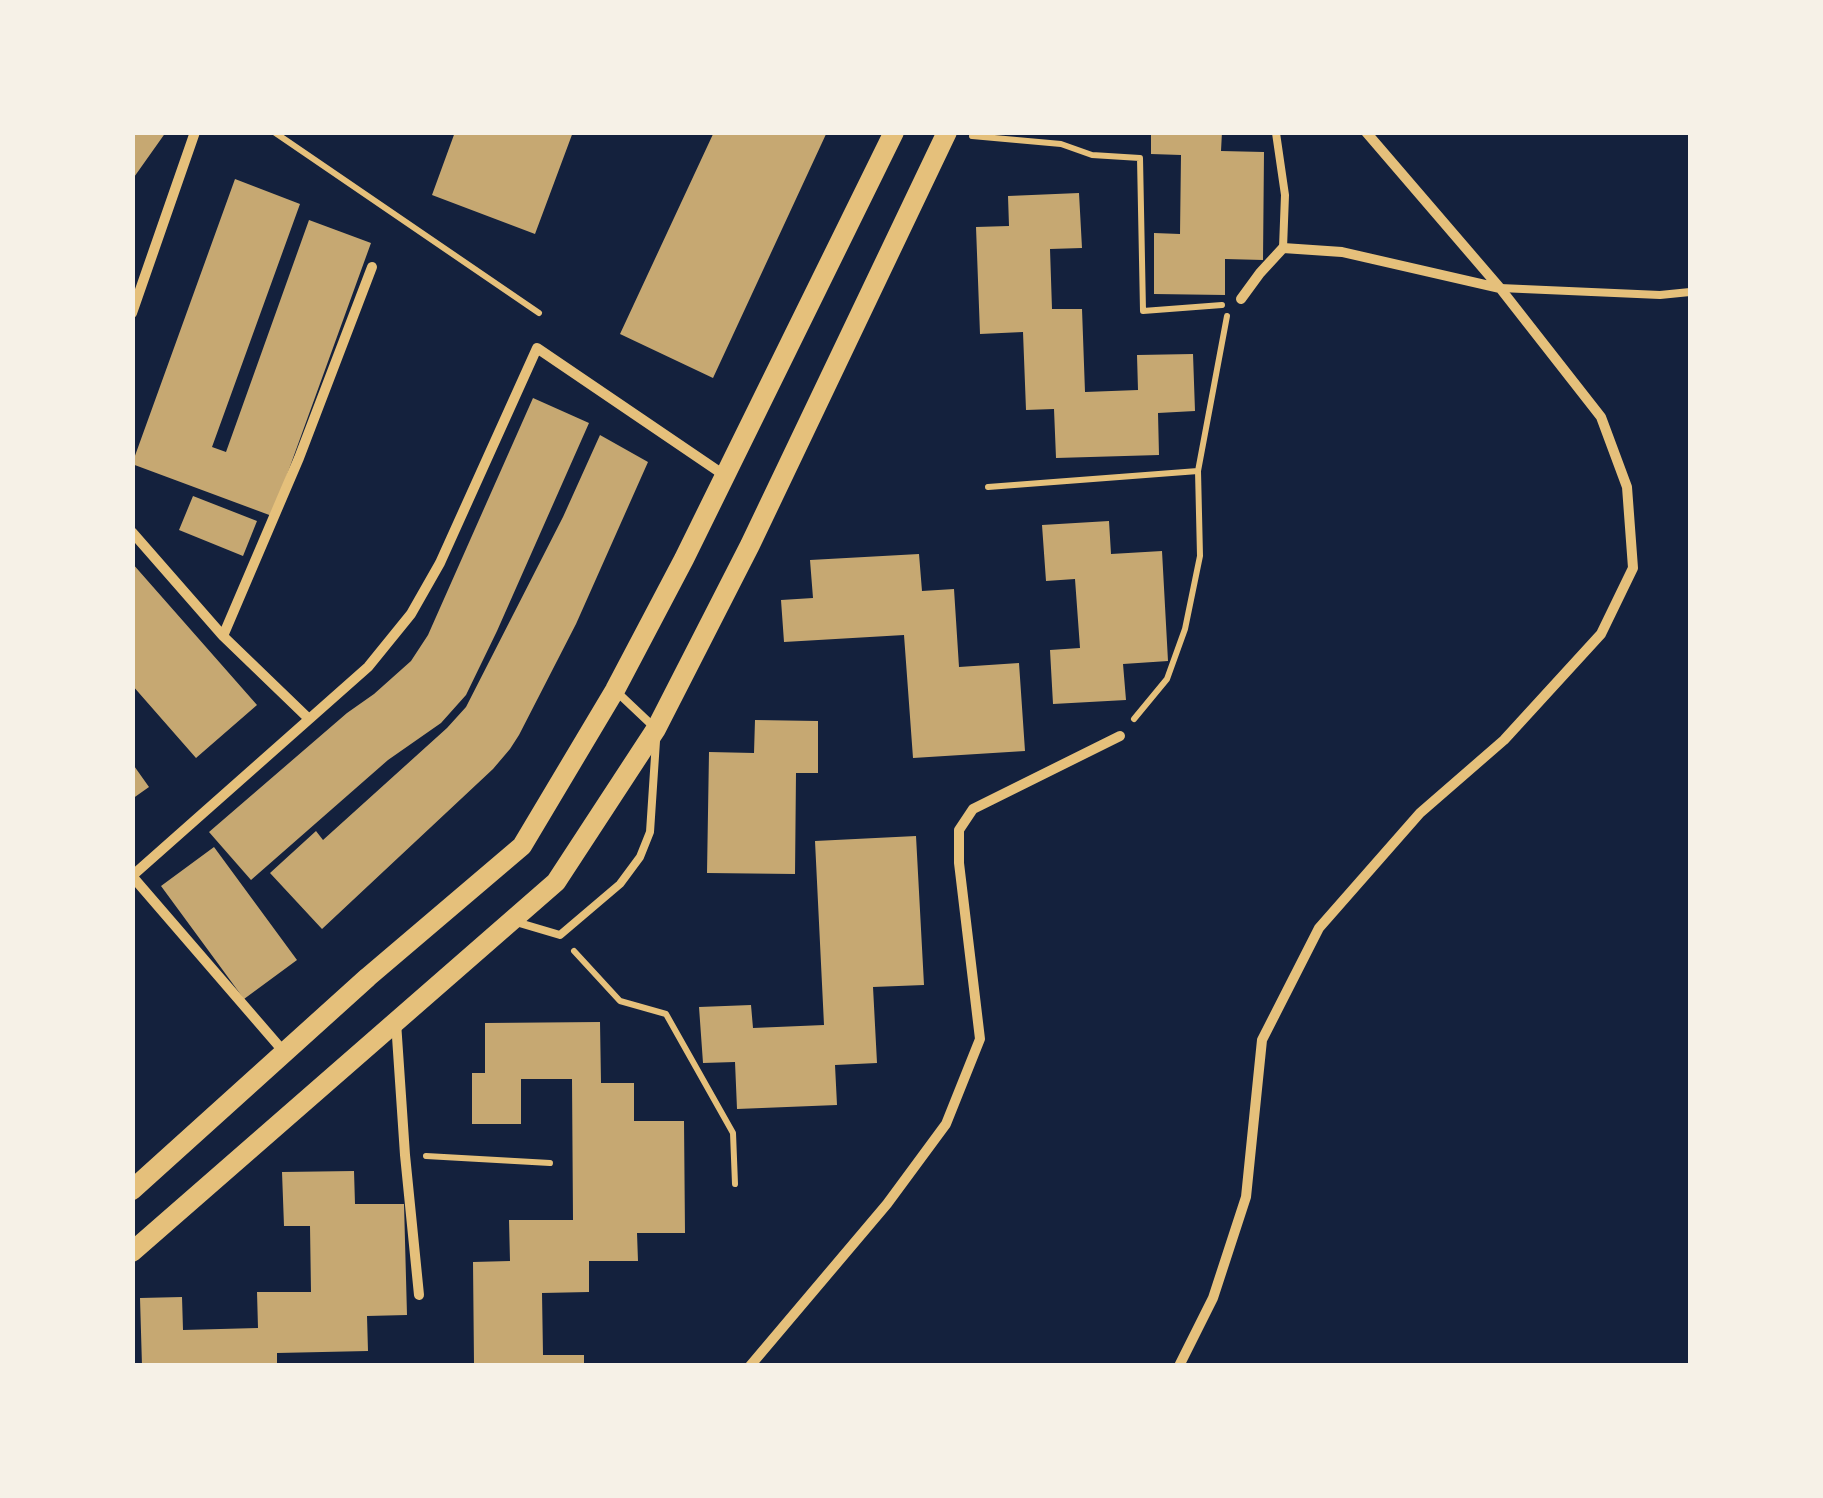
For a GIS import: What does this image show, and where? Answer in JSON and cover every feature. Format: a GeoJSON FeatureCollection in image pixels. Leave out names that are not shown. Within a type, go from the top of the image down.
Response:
{"type":"FeatureCollection","features":[{"type":"Feature","properties":{"kind":"main road"},"geometry":{"type":"LineString","coordinates":[[132,1190],[368,977],[522,846],[615,690],[684,559],[894,132]]}},
{"type":"Feature","properties":{"kind":"main road"},"geometry":{"type":"LineString","coordinates":[[132,1252],[556,882],[656,729],[750,545],[946,133]]}},
{"type":"Feature","properties":{"kind":"street"},"geometry":{"type":"LineString","coordinates":[[132,313],[136,292],[195,132]]}},
{"type":"Feature","properties":{"kind":"street"},"geometry":{"type":"LineString","coordinates":[[1178,1366],[1213,1298],[1246,1196],[1262,1040],[1319,928],[1420,813],[1504,740],[1601,634],[1632,568],[1627,486],[1602,418],[1500,288],[1366,132]]}},
{"type":"Feature","properties":{"kind":"street"},"geometry":{"type":"LineString","coordinates":[[1241,298],[1284,248],[1342,252],[1500,288]]}},
{"type":"Feature","properties":{"kind":"street"},"geometry":{"type":"LineString","coordinates":[[223,636],[299,458],[372,267]]}},
{"type":"Feature","properties":{"kind":"street"},"geometry":{"type":"LineString","coordinates":[[284,1053],[132,876],[368,667],[411,614],[440,563],[536,348],[724,475]]}},
{"type":"Feature","properties":{"kind":"street"},"geometry":{"type":"LineString","coordinates":[[132,532],[223,636],[308,718]]}},
{"type":"Feature","properties":{"kind":"street"},"geometry":{"type":"LineString","coordinates":[[750,1366],[887,1204],[946,1124],[980,1038],[959,862],[959,830],[973,809],[1120,736]]}},
{"type":"Feature","properties":{"kind":"street"},"geometry":{"type":"LineString","coordinates":[[396,1022],[420,1295]]}},
{"type":"Feature","properties":{"kind":"lane"},"geometry":{"type":"LineString","coordinates":[[1276,132],[1285,195],[1284,248]]}},
{"type":"Feature","properties":{"kind":"lane"},"geometry":{"type":"LineString","coordinates":[[1500,288],[1660,295],[1690,292]]}},
{"type":"Feature","properties":{"kind":"lane"},"geometry":{"type":"LineString","coordinates":[[512,920],[560,935],[620,884],[640,857],[650,832],[656,729],[615,690]]}},
{"type":"Feature","properties":{"kind":"path"},"geometry":{"type":"LineString","coordinates":[[274,132],[540,313]]}},
{"type":"Feature","properties":{"kind":"path"},"geometry":{"type":"LineString","coordinates":[[946,133],[1060,144],[1092,155],[1140,158],[1143,311],[1230,305],[1198,471],[1200,556],[1185,628],[1167,678],[1120,736]]}},
{"type":"Feature","properties":{"kind":"path"},"geometry":{"type":"LineString","coordinates":[[988,487],[1198,471]]}},
{"type":"Feature","properties":{"kind":"path"},"geometry":{"type":"LineString","coordinates":[[560,935],[620,1000],[666,1014],[734,1132],[735,1184]]}},
{"type":"Feature","properties":{"kind":"path"},"geometry":{"type":"LineString","coordinates":[[405,1155],[550,1163]]}},
{"type":"Feature","properties":{"kind":"building"},"geometry":{"type":"Polygon","coordinates":[[[132,132],[166,132],[132,180],[132,132]]]}},
{"type":"Feature","properties":{"kind":"building"},"geometry":{"type":"Polygon","coordinates":[[[455,132],[573,132],[535,234],[432,195],[455,132]]]}},
{"type":"Feature","properties":{"kind":"building"},"geometry":{"type":"Polygon","coordinates":[[[714,132],[827,132],[713,378],[620,334],[714,132]]]}},
{"type":"Feature","properties":{"kind":"building"},"geometry":{"type":"Polygon","coordinates":[[[1151,132],[1222,132],[1221,151],[1264,152],[1263,260],[1225,259],[1225,295],[1154,294],[1154,233],[1180,234],[1181,155],[1151,154],[1151,132]]]}},
{"type":"Feature","properties":{"kind":"building"},"geometry":{"type":"Polygon","coordinates":[[[235,179],[300,204],[212,447],[226,452],[309,220],[371,243],[272,516],[132,464],[235,179]]]}},
{"type":"Feature","properties":{"kind":"building"},"geometry":{"type":"Polygon","coordinates":[[[1079,193],[1082,248],[1050,249],[1052,309],[1082,309],[1085,392],[1138,390],[1137,355],[1193,354],[1195,411],[1158,413],[1159,455],[1056,458],[1054,409],[1026,410],[1023,332],[980,334],[976,227],[1009,226],[1008,196],[1079,193]]]}},
{"type":"Feature","properties":{"kind":"building"},"geometry":{"type":"Polygon","coordinates":[[[533,398],[589,423],[466,695],[441,723],[388,760],[251,880],[209,832],[411,661],[428,635],[533,398]]]}},
{"type":"Feature","properties":{"kind":"building"},"geometry":{"type":"Polygon","coordinates":[[[600,435],[648,462],[576,624],[519,735],[493,769],[322,929],[270,873],[316,831],[323,840],[466,707],[563,517],[600,435]]]}},
{"type":"Feature","properties":{"kind":"building"},"geometry":{"type":"Polygon","coordinates":[[[193,496],[257,521],[243,556],[179,530],[193,496]]]}},
{"type":"Feature","properties":{"kind":"building"},"geometry":{"type":"Polygon","coordinates":[[[1109,521],[1111,554],[1162,551],[1168,661],[1123,664],[1126,700],[1053,704],[1050,650],[1080,648],[1075,579],[1046,581],[1042,525],[1109,521]]]}},
{"type":"Feature","properties":{"kind":"building"},"geometry":{"type":"Polygon","coordinates":[[[919,554],[922,591],[954,589],[959,667],[1019,663],[1025,751],[913,758],[904,635],[784,642],[781,600],[813,598],[810,560],[919,554]]]}},
{"type":"Feature","properties":{"kind":"building"},"geometry":{"type":"Polygon","coordinates":[[[132,563],[257,705],[196,758],[132,685],[132,563]]]}},
{"type":"Feature","properties":{"kind":"building"},"geometry":{"type":"Polygon","coordinates":[[[755,720],[818,721],[818,773],[796,773],[795,874],[707,873],[709,752],[754,753],[755,720]]]}},
{"type":"Feature","properties":{"kind":"building"},"geometry":{"type":"Polygon","coordinates":[[[132,763],[149,787],[132,799],[132,763]]]}},
{"type":"Feature","properties":{"kind":"building"},"geometry":{"type":"Polygon","coordinates":[[[916,836],[924,985],[873,987],[877,1063],[835,1065],[837,1105],[737,1109],[735,1062],[703,1063],[699,1007],[751,1005],[753,1028],[824,1025],[815,841],[916,836]]]}},
{"type":"Feature","properties":{"kind":"building"},"geometry":{"type":"Polygon","coordinates":[[[214,847],[297,960],[244,999],[161,886],[214,847]]]}},
{"type":"Feature","properties":{"kind":"building"},"geometry":{"type":"Polygon","coordinates":[[[600,1022],[601,1083],[634,1083],[634,1121],[684,1121],[685,1233],[637,1233],[638,1261],[589,1261],[589,1292],[542,1293],[543,1355],[584,1355],[584,1366],[474,1364],[473,1262],[510,1261],[509,1220],[573,1220],[572,1079],[521,1079],[521,1124],[472,1124],[472,1073],[485,1073],[485,1023],[600,1022]]]}},
{"type":"Feature","properties":{"kind":"building"},"geometry":{"type":"Polygon","coordinates":[[[354,1171],[355,1204],[404,1204],[407,1315],[367,1316],[368,1351],[277,1353],[277,1366],[142,1366],[140,1298],[182,1297],[183,1330],[258,1328],[257,1292],[311,1292],[310,1226],[284,1226],[282,1172],[354,1171]]]}}]}
